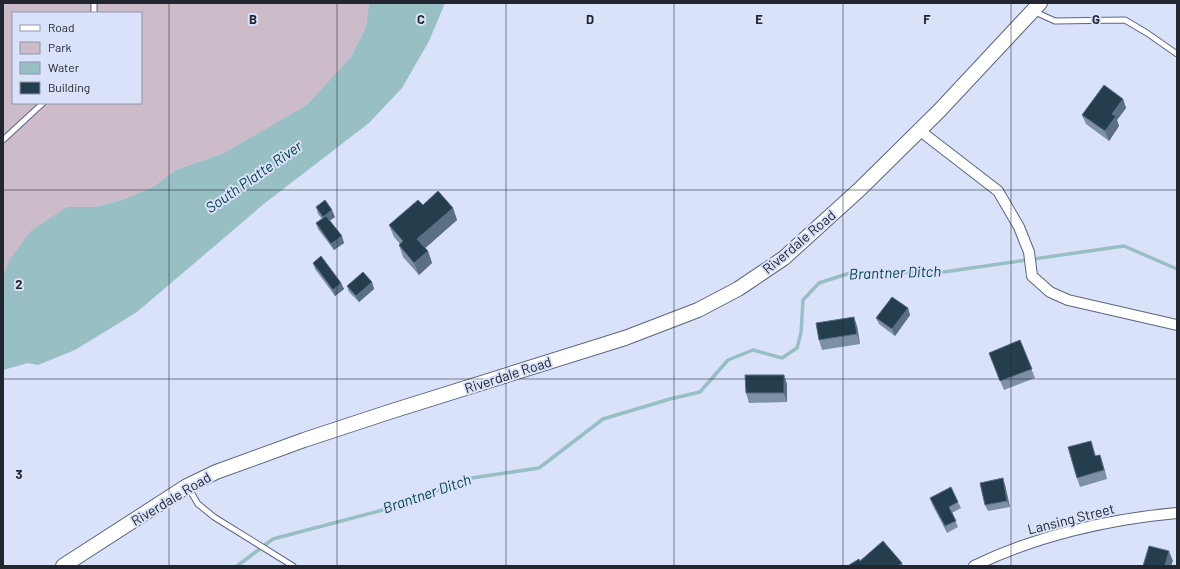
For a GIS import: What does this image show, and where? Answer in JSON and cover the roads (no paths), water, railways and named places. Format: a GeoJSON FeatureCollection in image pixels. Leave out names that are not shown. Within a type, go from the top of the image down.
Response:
{"type":"FeatureCollection","features":[{"type":"Feature","properties":{"kind":"street","name":"Riverdale Road"},"geometry":{"type":"LineString","coordinates":[[63,566],[187,486],[216,472],[311,438],[625,338],[665,324],[719,300],[766,271],[794,249],[860,189],[919,130],[1036,7]]}},
{"type":"Feature","properties":{"kind":"street"},"geometry":{"type":"LineString","coordinates":[[919,130],[998,190],[1019,227],[1029,252],[1032,276],[1050,292],[1068,300],[1177,325]]}},
{"type":"Feature","properties":{"kind":"street","name":"Lansing Street"},"geometry":{"type":"LineString","coordinates":[[974,566],[1036,540],[1061,533],[1131,519],[1177,513]]}},
{"type":"Feature","properties":{"kind":"lane"},"geometry":{"type":"LineString","coordinates":[[1036,7],[1055,21],[1125,20],[1177,54]]}},
{"type":"Feature","properties":{"kind":"lane"},"geometry":{"type":"LineString","coordinates":[[3,140],[42,104]]}},
{"type":"Feature","properties":{"kind":"lane"},"geometry":{"type":"LineString","coordinates":[[187,486],[198,504],[214,517],[292,566]]}},
{"type":"Feature","properties":{"kind":"water","name":"South Platte River"},"geometry":{"type":"Polygon","coordinates":[[[369,3],[445,3],[429,41],[402,88],[369,123],[265,203],[137,312],[75,350],[38,365],[28,363],[3,370],[3,277],[10,259],[31,231],[67,207],[96,207],[122,200],[153,187],[176,170],[224,153],[307,105],[351,57],[366,27],[369,3]]]}},
{"type":"Feature","properties":{"kind":"waterway","name":"Brantner Ditch"},"geometry":{"type":"LineString","coordinates":[[237,566],[273,539],[402,505],[465,479],[539,468],[603,419],[670,399],[700,392],[728,360],[753,350],[782,358],[797,348],[801,333],[803,300],[819,283],[850,273],[944,272],[1124,246],[1177,269]]}}]}
